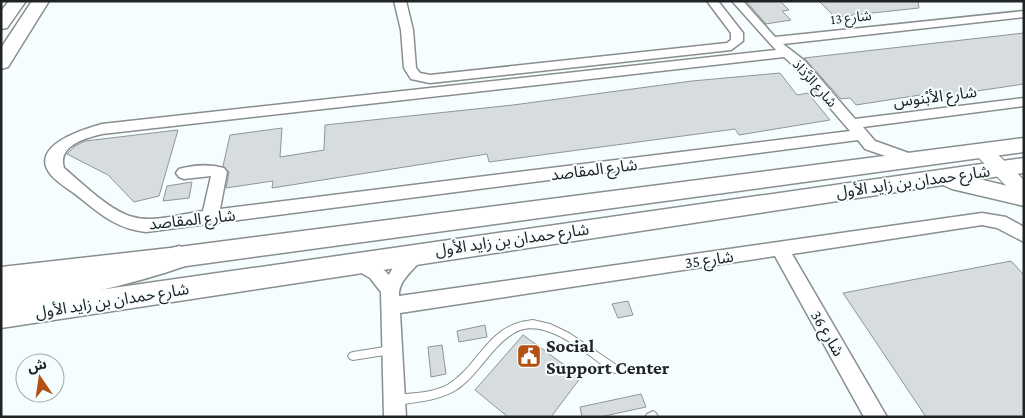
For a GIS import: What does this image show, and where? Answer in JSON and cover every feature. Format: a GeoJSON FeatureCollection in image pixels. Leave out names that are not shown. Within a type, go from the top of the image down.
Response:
{"type":"FeatureCollection","features":[{"type":"Feature","properties":{"kind":"main road"},"geometry":{"type":"LineString","coordinates":[[1,24],[18,1]]}},
{"type":"Feature","properties":{"kind":"main road"},"geometry":{"type":"LineString","coordinates":[[1,64],[41,1]]}},
{"type":"Feature","properties":{"kind":"main road","name":"شارع حمدان بن زايد الأول"},"geometry":{"type":"LineString","coordinates":[[1,278],[179,258],[863,142],[912,160],[1010,159]]}},
{"type":"Feature","properties":{"kind":"main road","name":"شارع حمدان بن زايد الأول"},"geometry":{"type":"LineString","coordinates":[[1,316],[936,178],[1010,159]]}},
{"type":"Feature","properties":{"kind":"main road"},"geometry":{"type":"LineString","coordinates":[[936,178],[1024,198]]}},
{"type":"Feature","properties":{"kind":"main road"},"geometry":{"type":"LineString","coordinates":[[1,297],[109,279],[179,258]]}},
{"type":"Feature","properties":{"kind":"street"},"geometry":{"type":"LineString","coordinates":[[400,1],[407,30],[410,68],[416,76],[430,79],[731,46],[737,41],[737,33],[712,1]]}},
{"type":"Feature","properties":{"kind":"street","name":"شارع الرَّذاذ"},"geometry":{"type":"LineString","coordinates":[[737,1],[772,41],[800,64],[863,142]]}},
{"type":"Feature","properties":{"kind":"street","name":"شارع 13"},"geometry":{"type":"LineString","coordinates":[[772,41],[1024,14]]}},
{"type":"Feature","properties":{"kind":"street","name":"شارع المقاصد"},"geometry":{"type":"LineString","coordinates":[[786,53],[102,129],[78,136],[67,142],[54,157],[54,165],[57,171],[122,221],[146,225],[863,142]]}},
{"type":"Feature","properties":{"kind":"street","name":"شارع الأبْنوس"},"geometry":{"type":"LineString","coordinates":[[863,142],[1024,102]]}},
{"type":"Feature","properties":{"kind":"street"},"geometry":{"type":"LineString","coordinates":[[1010,159],[1024,192]]}},
{"type":"Feature","properties":{"kind":"street"},"geometry":{"type":"LineString","coordinates":[[184,173],[211,170],[219,172],[210,218]]}},
{"type":"Feature","properties":{"kind":"street","name":"شارع 35"},"geometry":{"type":"LineString","coordinates":[[390,298],[779,248],[982,218],[1000,222],[1024,234]]}},
{"type":"Feature","properties":{"kind":"street","name":"شارع 36"},"geometry":{"type":"LineString","coordinates":[[779,248],[876,417]]}},
{"type":"Feature","properties":{"kind":"street"},"geometry":{"type":"LineString","coordinates":[[395,408],[390,298],[401,270],[416,254]]}},
{"type":"Feature","properties":{"kind":"street"},"geometry":{"type":"LineString","coordinates":[[357,262],[376,273],[390,298]]}},
{"type":"Feature","properties":{"kind":"lane"},"geometry":{"type":"LineString","coordinates":[[395,408],[448,389],[461,380],[502,336],[530,324],[552,328],[615,369]]}},
{"type":"Feature","properties":{"kind":"lane"},"geometry":{"type":"LineString","coordinates":[[353,356],[392,350]]}},
{"type":"Feature","properties":{"kind":"building"},"geometry":{"type":"Polygon","coordinates":[[[746,1],[780,1],[789,10],[782,11],[791,20],[766,24],[746,1]]]}},
{"type":"Feature","properties":{"kind":"building"},"geometry":{"type":"Polygon","coordinates":[[[819,1],[918,1],[919,8],[835,17],[819,1]]]}},
{"type":"Feature","properties":{"kind":"building"},"geometry":{"type":"Polygon","coordinates":[[[1024,33],[1024,84],[937,97],[933,93],[856,105],[850,98],[841,99],[804,58],[1024,33]]]}},
{"type":"Feature","properties":{"kind":"building"},"geometry":{"type":"Polygon","coordinates":[[[780,73],[797,95],[808,93],[830,120],[739,135],[735,129],[489,162],[487,154],[272,188],[273,181],[226,188],[229,172],[223,166],[230,135],[282,128],[280,157],[324,150],[325,125],[513,105],[692,81],[780,73]]]}},
{"type":"Feature","properties":{"kind":"building"},"geometry":{"type":"Polygon","coordinates":[[[178,130],[159,196],[134,202],[108,175],[67,154],[75,146],[85,141],[178,130]]]}},
{"type":"Feature","properties":{"kind":"building"},"geometry":{"type":"Polygon","coordinates":[[[192,182],[189,198],[163,201],[167,186],[192,182]]]}},
{"type":"Feature","properties":{"kind":"building"},"geometry":{"type":"Polygon","coordinates":[[[1011,261],[1024,275],[1024,417],[926,417],[843,293],[1011,261]]]}},
{"type":"Feature","properties":{"kind":"building"},"geometry":{"type":"Polygon","coordinates":[[[628,301],[633,315],[618,318],[612,304],[628,301]]]}},
{"type":"Feature","properties":{"kind":"building"},"geometry":{"type":"Polygon","coordinates":[[[485,325],[487,337],[459,342],[457,331],[485,325]]]}},
{"type":"Feature","properties":{"kind":"building","name":"Social Support Center"},"geometry":{"type":"Polygon","coordinates":[[[523,335],[581,377],[551,417],[508,417],[475,390],[523,335]]]}},
{"type":"Feature","properties":{"kind":"building"},"geometry":{"type":"Polygon","coordinates":[[[442,345],[446,374],[431,377],[428,347],[442,345]]]}},
{"type":"Feature","properties":{"kind":"building"},"geometry":{"type":"Polygon","coordinates":[[[641,394],[646,407],[600,417],[582,417],[580,407],[641,394]]]}},
{"type":"Feature","properties":{"kind":"place","name":"Social Support Center"},"geometry":{"type":"Point","coordinates":[529,356]}}]}
